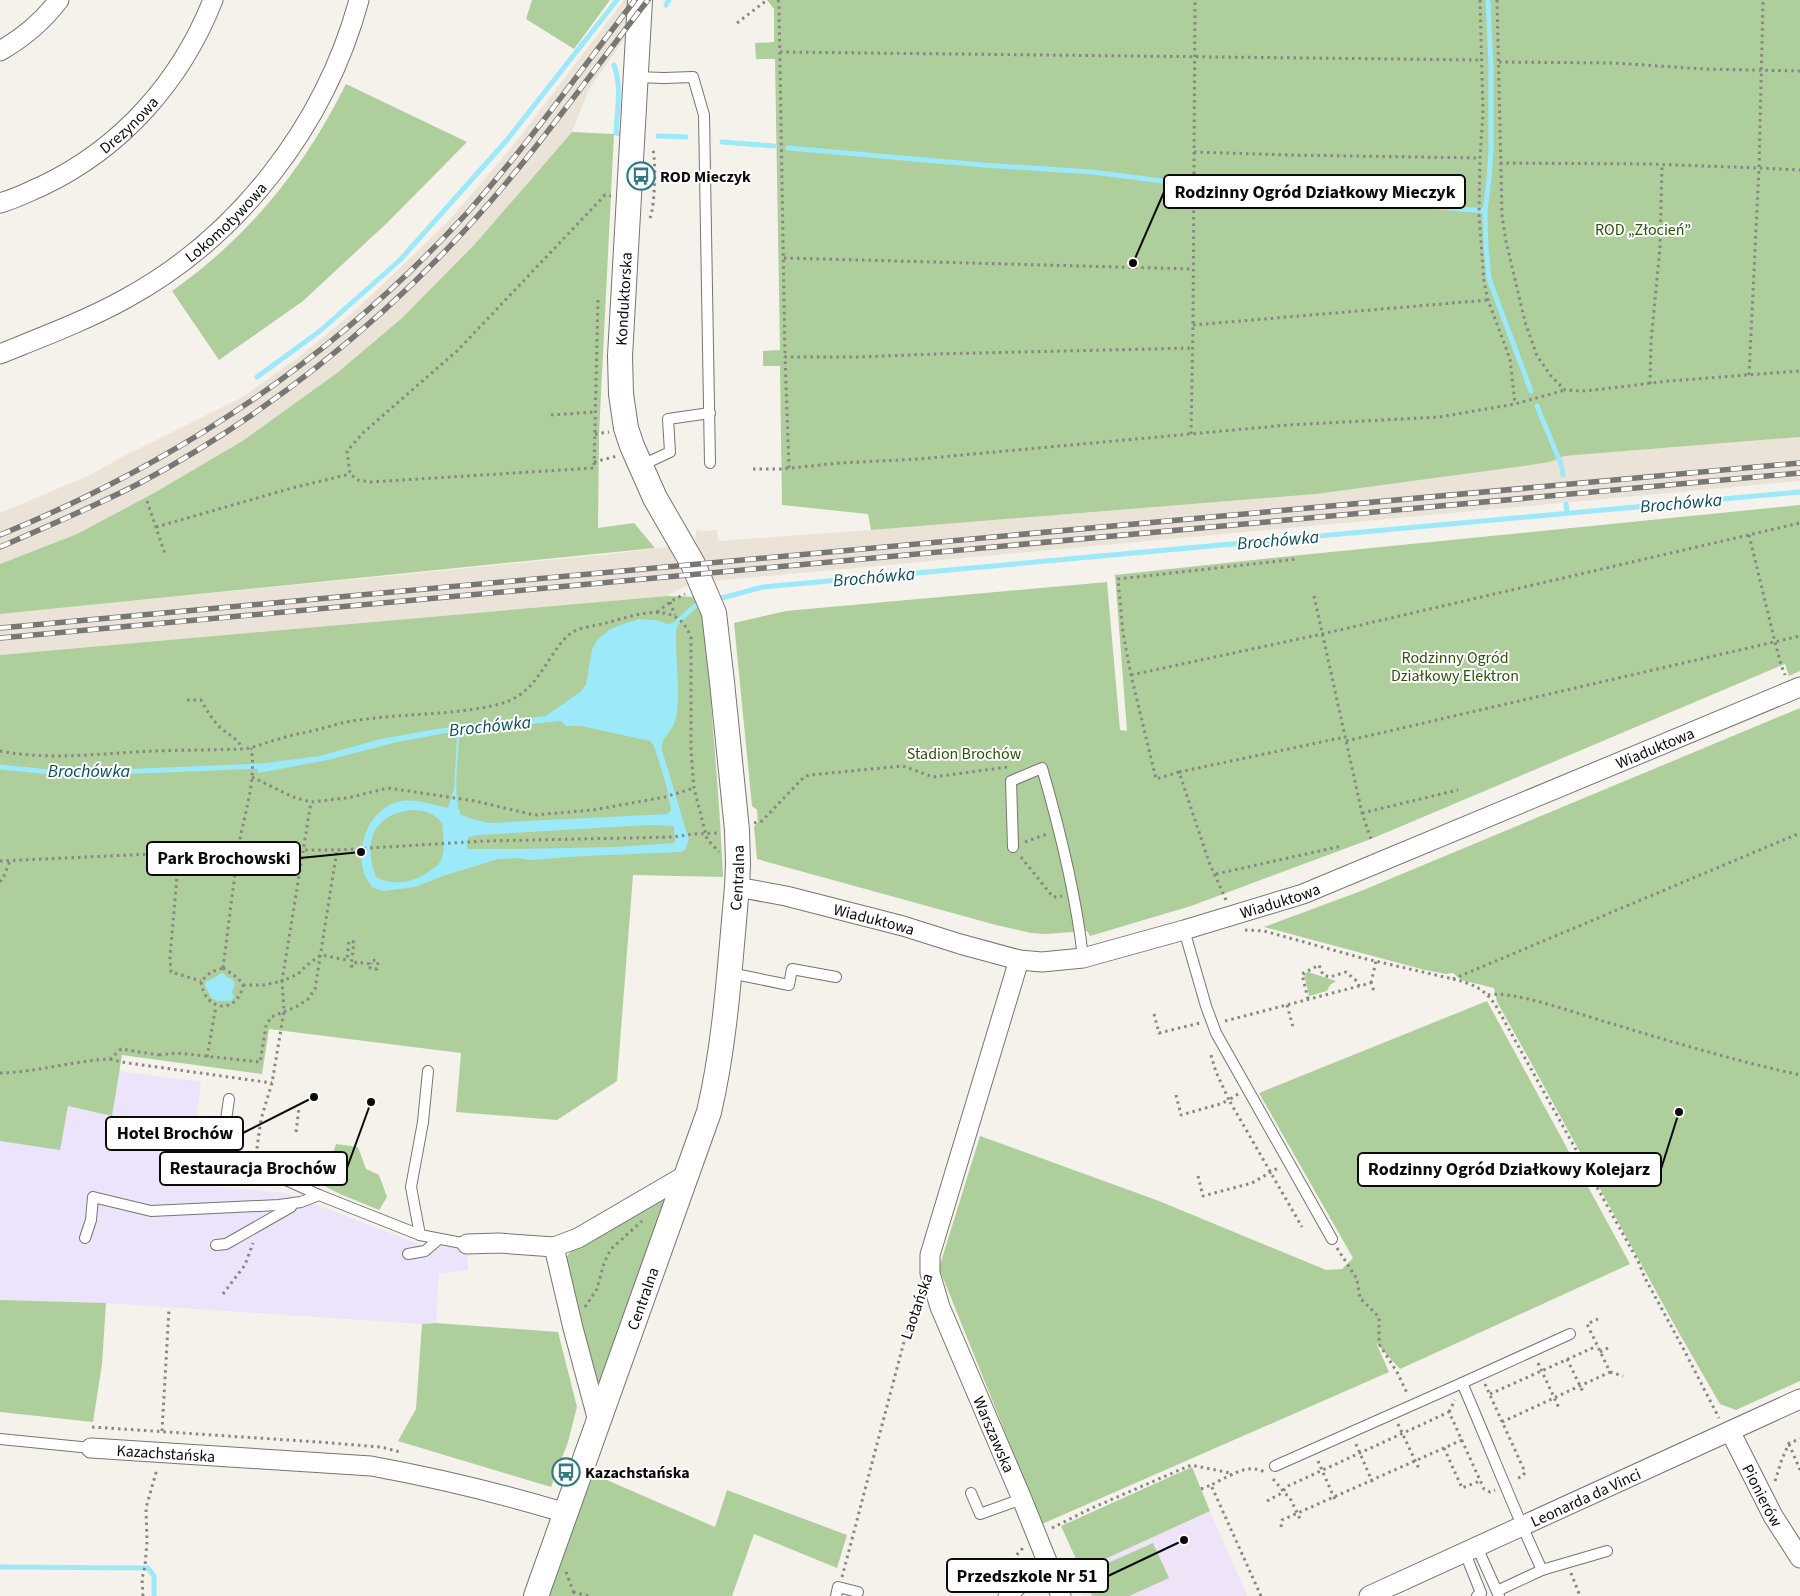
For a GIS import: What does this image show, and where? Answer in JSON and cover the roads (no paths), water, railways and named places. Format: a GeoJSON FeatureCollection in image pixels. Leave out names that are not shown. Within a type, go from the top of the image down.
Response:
{"type":"FeatureCollection","features":[{"type":"Feature","properties":{"kind":"street"},"geometry":{"type":"LineString","coordinates":[[0,50],[36,25],[50,12],[59,0]]}},
{"type":"Feature","properties":{"kind":"street","name":"Drezynowa"},"geometry":{"type":"LineString","coordinates":[[0,203],[57,178],[101,150],[122,133],[160,94],[177,70],[196,38],[213,0]]}},
{"type":"Feature","properties":{"kind":"street","name":"Lokomotywowa"},"geometry":{"type":"LineString","coordinates":[[0,354],[86,319],[126,299],[164,276],[199,249],[242,209],[285,156],[320,97],[351,28],[359,0]]}},
{"type":"Feature","properties":{"kind":"street","name":"Konduktorska"},"geometry":{"type":"LineString","coordinates":[[640,0],[620,356],[621,394],[632,446],[640,466],[702,585]]}},
{"type":"Feature","properties":{"kind":"street","name":"Centralna"},"geometry":{"type":"LineString","coordinates":[[536,1596],[709,1112],[717,1077],[737,887],[737,830],[714,613],[702,585]]}},
{"type":"Feature","properties":{"kind":"street","name":"Wiaduktowa"},"geometry":{"type":"LineString","coordinates":[[737,887],[786,896],[903,926],[1019,960],[1042,962],[1083,958],[1303,894],[1800,686]]}},
{"type":"Feature","properties":{"kind":"street","name":"Laotańska"},"geometry":{"type":"LineString","coordinates":[[930,1273],[930,1255],[1019,960]]}},
{"type":"Feature","properties":{"kind":"street"},"geometry":{"type":"LineString","coordinates":[[468,1244],[554,1247],[578,1238],[686,1176]]}},
{"type":"Feature","properties":{"kind":"street"},"geometry":{"type":"LineString","coordinates":[[554,1247],[598,1422]]}},
{"type":"Feature","properties":{"kind":"street","name":"Warszawska"},"geometry":{"type":"LineString","coordinates":[[930,1273],[940,1307],[1061,1596]]}},
{"type":"Feature","properties":{"kind":"street","name":"Leonarda da Vinci"},"geometry":{"type":"LineString","coordinates":[[1369,1596],[1800,1399]]}},
{"type":"Feature","properties":{"kind":"street","name":"Pionierów"},"geometry":{"type":"LineString","coordinates":[[1730,1431],[1773,1516],[1800,1558]]}},
{"type":"Feature","properties":{"kind":"street","name":"Kazachstańska"},"geometry":{"type":"LineString","coordinates":[[91,1448],[371,1466],[494,1494],[566,1513]]}},
{"type":"Feature","properties":{"kind":"street"},"geometry":{"type":"LineString","coordinates":[[1008,1596],[1021,1581],[1049,1568]]}},
{"type":"Feature","properties":{"kind":"lane"},"geometry":{"type":"LineString","coordinates":[[635,77],[693,77],[704,115],[710,463]]}},
{"type":"Feature","properties":{"kind":"lane"},"geometry":{"type":"LineString","coordinates":[[640,466],[670,452],[668,419],[710,413]]}},
{"type":"Feature","properties":{"kind":"lane"},"geometry":{"type":"LineString","coordinates":[[1012,846],[1011,781],[1042,768],[1060,830],[1083,958]]}},
{"type":"Feature","properties":{"kind":"lane"},"geometry":{"type":"LineString","coordinates":[[1184,930],[1212,1022],[1332,1239]]}},
{"type":"Feature","properties":{"kind":"lane"},"geometry":{"type":"LineString","coordinates":[[729,973],[790,985],[792,969],[836,977]]}},
{"type":"Feature","properties":{"kind":"lane"},"geometry":{"type":"LineString","coordinates":[[420,1235],[411,1187],[428,1072]]}},
{"type":"Feature","properties":{"kind":"lane"},"geometry":{"type":"LineString","coordinates":[[229,1099],[220,1162],[255,1166],[319,1195],[420,1235],[468,1244]]}},
{"type":"Feature","properties":{"kind":"lane"},"geometry":{"type":"LineString","coordinates":[[216,1244],[226,1244],[301,1202],[319,1195]]}},
{"type":"Feature","properties":{"kind":"lane"},"geometry":{"type":"LineString","coordinates":[[84,1238],[91,1220],[92,1197],[151,1211],[279,1205],[301,1202]]}},
{"type":"Feature","properties":{"kind":"lane"},"geometry":{"type":"LineString","coordinates":[[408,1254],[425,1251],[439,1239]]}},
{"type":"Feature","properties":{"kind":"lane"},"geometry":{"type":"LineString","coordinates":[[1275,1466],[1570,1334]]}},
{"type":"Feature","properties":{"kind":"lane"},"geometry":{"type":"LineString","coordinates":[[1462,1383],[1542,1570]]}},
{"type":"Feature","properties":{"kind":"lane","name":"Kazachstańska"},"geometry":{"type":"LineString","coordinates":[[0,1439],[91,1448]]}},
{"type":"Feature","properties":{"kind":"lane"},"geometry":{"type":"LineString","coordinates":[[971,1493],[981,1519],[1022,1499]]}},
{"type":"Feature","properties":{"kind":"lane"},"geometry":{"type":"LineString","coordinates":[[1471,1550],[1498,1594],[1542,1570],[1607,1551]]}},
{"type":"Feature","properties":{"kind":"lane"},"geometry":{"type":"LineString","coordinates":[[1471,1550],[1481,1593],[1477,1596]]}},
{"type":"Feature","properties":{"kind":"lane"},"geometry":{"type":"LineString","coordinates":[[837,1591],[858,1592]]}},
{"type":"Feature","properties":{"kind":"water"},"geometry":{"type":"Polygon","coordinates":[[[639,619],[656,620],[667,624],[675,621],[678,623],[676,636],[678,688],[676,719],[664,739],[662,750],[689,840],[685,850],[681,852],[530,860],[518,858],[498,859],[415,887],[383,891],[372,887],[365,877],[363,870],[362,848],[369,826],[382,810],[391,804],[402,801],[419,802],[448,808],[454,789],[457,736],[453,733],[446,733],[397,742],[328,760],[258,773],[258,764],[319,756],[381,739],[436,729],[546,716],[580,692],[586,685],[592,650],[597,640],[609,630],[639,619]],[[561,721],[461,732],[456,786],[460,814],[489,823],[668,814],[671,810],[666,784],[654,746],[650,741],[581,726],[566,726],[561,721]],[[423,811],[400,812],[381,823],[371,841],[370,852],[376,877],[390,882],[405,882],[419,878],[439,863],[443,853],[442,823],[439,820],[430,813],[423,811]],[[648,825],[468,837],[467,849],[614,847],[675,843],[674,826],[648,825]]]}},
{"type":"Feature","properties":{"kind":"water"},"geometry":{"type":"Polygon","coordinates":[[[221,973],[232,979],[235,983],[232,993],[234,997],[231,1001],[213,999],[206,987],[205,982],[221,973]]]}},
{"type":"Feature","properties":{"kind":"waterway"},"geometry":{"type":"LineString","coordinates":[[257,377],[320,331],[400,260],[507,140],[617,0]]}},
{"type":"Feature","properties":{"kind":"waterway"},"geometry":{"type":"LineString","coordinates":[[666,5],[669,0]]}},
{"type":"Feature","properties":{"kind":"waterway"},"geometry":{"type":"LineString","coordinates":[[1488,0],[1491,66],[1491,151],[1485,211],[1489,279],[1531,391]]}},
{"type":"Feature","properties":{"kind":"waterway"},"geometry":{"type":"LineString","coordinates":[[614,65],[618,81],[616,133],[622,134]]}},
{"type":"Feature","properties":{"kind":"waterway"},"geometry":{"type":"LineString","coordinates":[[658,136],[686,137]]}},
{"type":"Feature","properties":{"kind":"waterway"},"geometry":{"type":"LineString","coordinates":[[722,142],[774,146]]}},
{"type":"Feature","properties":{"kind":"waterway"},"geometry":{"type":"LineString","coordinates":[[788,148],[983,165],[1092,172],[1186,184]]}},
{"type":"Feature","properties":{"kind":"waterway"},"geometry":{"type":"LineString","coordinates":[[1198,186],[1485,211]]}},
{"type":"Feature","properties":{"kind":"waterway"},"geometry":{"type":"LineString","coordinates":[[1537,406],[1561,464],[1563,475]]}},
{"type":"Feature","properties":{"kind":"waterway","name":"Brochówka"},"geometry":{"type":"LineString","coordinates":[[714,600],[763,587],[1800,492]]}},
{"type":"Feature","properties":{"kind":"waterway"},"geometry":{"type":"LineString","coordinates":[[1566,504],[1567,512]]}},
{"type":"Feature","properties":{"kind":"waterway","name":"Brochówka"},"geometry":{"type":"LineString","coordinates":[[673,626],[695,606],[704,603]]}},
{"type":"Feature","properties":{"kind":"waterway","name":"Brochówka"},"geometry":{"type":"LineString","coordinates":[[0,767],[70,774],[263,766]]}},
{"type":"Feature","properties":{"kind":"waterway"},"geometry":{"type":"LineString","coordinates":[[0,1567],[148,1568],[154,1576],[154,1596]]}},
{"type":"Feature","properties":{"kind":"railway"},"geometry":{"type":"LineString","coordinates":[[0,535],[67,506],[131,474],[192,439],[252,400],[309,359],[364,314],[416,265],[489,188],[635,0]]}},
{"type":"Feature","properties":{"kind":"railway"},"geometry":{"type":"LineString","coordinates":[[0,547],[138,484],[185,458],[275,399],[361,331],[440,257],[499,192],[543,138],[648,0]]}},
{"type":"Feature","properties":{"kind":"railway"},"geometry":{"type":"LineString","coordinates":[[0,628],[1800,463]]}},
{"type":"Feature","properties":{"kind":"railway"},"geometry":{"type":"LineString","coordinates":[[0,638],[1800,473]]}},
{"type":"Feature","properties":{"kind":"place","name":"ROD Mieczyk"},"geometry":{"type":"Point","coordinates":[641,176]}},
{"type":"Feature","properties":{"kind":"place","name":"Rodzinny Ogród Działkowy Mieczyk"},"geometry":{"type":"Point","coordinates":[1133,263]}},
{"type":"Feature","properties":{"kind":"place","name":"Park Brochowski"},"geometry":{"type":"Point","coordinates":[361,852]}},
{"type":"Feature","properties":{"kind":"place","name":"Hotel Brochów"},"geometry":{"type":"Point","coordinates":[314,1097]}},
{"type":"Feature","properties":{"kind":"place","name":"Restauracja Brochów"},"geometry":{"type":"Point","coordinates":[371,1102]}},
{"type":"Feature","properties":{"kind":"place","name":"Rodzinny Ogród Działkowy Kolejarz"},"geometry":{"type":"Point","coordinates":[1679,1112]}},
{"type":"Feature","properties":{"kind":"place","name":"Kazachstańska"},"geometry":{"type":"Point","coordinates":[566,1472]}},
{"type":"Feature","properties":{"kind":"place","name":"Przedszkole Nr 51"},"geometry":{"type":"Point","coordinates":[1184,1540]}},
{"type":"Feature","properties":{"kind":"park label","name":"ROD „Złocień”"},"geometry":{"type":"Point","coordinates":[1643,229]}},
{"type":"Feature","properties":{"kind":"park label","name":"Rodzinny Ogród Działkowy Elektron"},"geometry":{"type":"Point","coordinates":[1455,666]}},
{"type":"Feature","properties":{"kind":"park label","name":"Stadion Brochów"},"geometry":{"type":"Point","coordinates":[964,753]}}]}
